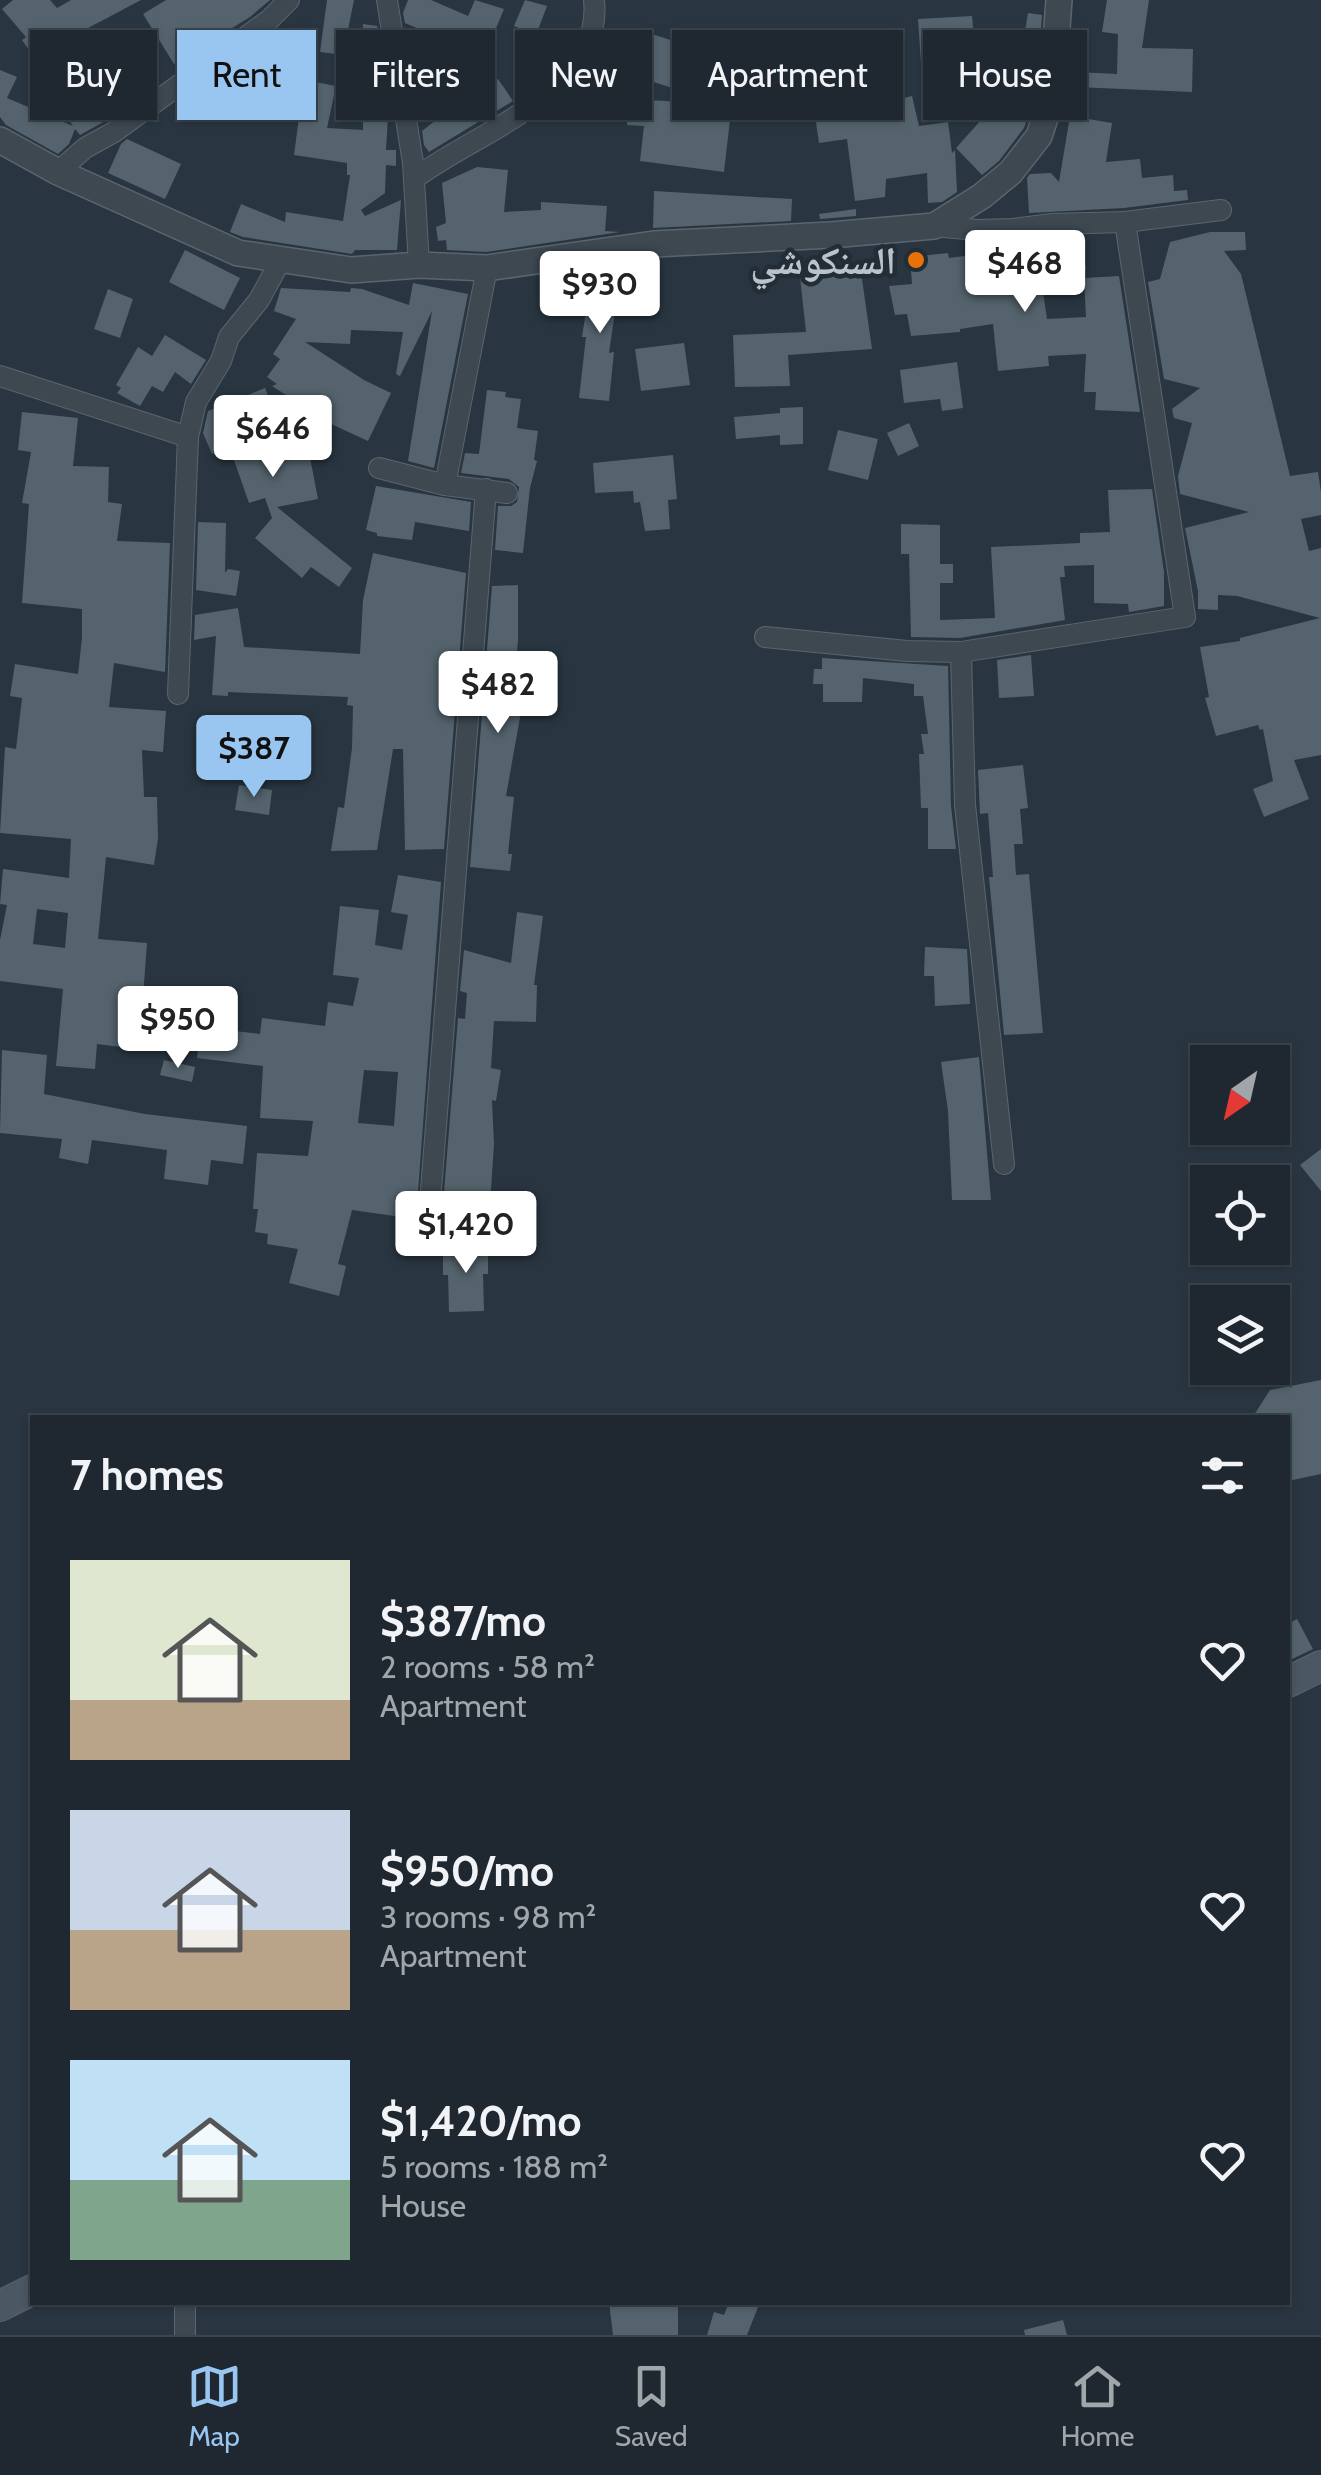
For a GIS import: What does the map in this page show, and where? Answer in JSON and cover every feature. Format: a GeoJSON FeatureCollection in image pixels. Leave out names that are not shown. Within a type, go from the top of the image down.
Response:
{"type":"FeatureCollection","features":[{"type":"Feature","properties":{"kind":"main road"},"geometry":{"type":"LineString","coordinates":[[1290,1681],[1321,1666]]}},
{"type":"Feature","properties":{"kind":"main road"},"geometry":{"type":"LineString","coordinates":[[0,2306],[30,2291]]}},
{"type":"Feature","properties":{"kind":"street"},"geometry":{"type":"LineString","coordinates":[[58,172],[85,148],[114,132],[268,20],[289,0]]}},
{"type":"Feature","properties":{"kind":"street"},"geometry":{"type":"LineString","coordinates":[[386,0],[414,179],[419,265]]}},
{"type":"Feature","properties":{"kind":"street"},"geometry":{"type":"LineString","coordinates":[[414,179],[556,88],[589,42],[594,0]]}},
{"type":"Feature","properties":{"kind":"street"},"geometry":{"type":"LineString","coordinates":[[934,226],[1011,172],[1039,136],[1052,97],[1059,0]]}},
{"type":"Feature","properties":{"kind":"street"},"geometry":{"type":"LineString","coordinates":[[0,140],[58,172],[238,253],[351,270],[419,265],[487,268],[654,244],[831,236],[934,226],[977,230],[1125,222],[1221,210]]}},
{"type":"Feature","properties":{"kind":"street"},"geometry":{"type":"LineString","coordinates":[[765,637],[908,652],[961,652],[1185,617],[1125,222]]}},
{"type":"Feature","properties":{"kind":"street"},"geometry":{"type":"LineString","coordinates":[[178,694],[188,438],[196,402],[221,362],[229,338],[259,300],[282,258]]}},
{"type":"Feature","properties":{"kind":"street"},"geometry":{"type":"LineString","coordinates":[[445,485],[487,268]]}},
{"type":"Feature","properties":{"kind":"street"},"geometry":{"type":"LineString","coordinates":[[0,376],[188,438]]}},
{"type":"Feature","properties":{"kind":"street"},"geometry":{"type":"LineString","coordinates":[[379,468],[445,485],[496,491],[429,1215]]}},
{"type":"Feature","properties":{"kind":"street"},"geometry":{"type":"LineString","coordinates":[[961,652],[966,805],[1004,1164]]}},
{"type":"Feature","properties":{"kind":"street"},"geometry":{"type":"LineString","coordinates":[[184,2305],[185,2335]]}},
{"type":"Feature","properties":{"kind":"building"},"geometry":{"type":"Polygon","coordinates":[[[13,0],[50,0],[57,8],[71,0],[141,0],[84,30],[30,30],[30,51],[22,40],[26,37],[2,9],[13,0]]]}},
{"type":"Feature","properties":{"kind":"building"},"geometry":{"type":"Polygon","coordinates":[[[166,0],[270,0],[229,30],[177,30],[174,64],[157,30],[153,30],[143,14],[166,0]]]}},
{"type":"Feature","properties":{"kind":"building"},"geometry":{"type":"Polygon","coordinates":[[[327,0],[354,0],[348,30],[336,30],[336,54],[320,52],[327,0]]]}},
{"type":"Feature","properties":{"kind":"building"},"geometry":{"type":"Polygon","coordinates":[[[408,0],[431,0],[468,16],[475,0],[504,9],[495,31],[421,30],[405,23],[403,13],[408,0]]]}},
{"type":"Feature","properties":{"kind":"building"},"geometry":{"type":"Polygon","coordinates":[[[525,0],[547,6],[538,30],[514,26],[525,0]]]}},
{"type":"Feature","properties":{"kind":"building"},"geometry":{"type":"Polygon","coordinates":[[[1107,0],[1149,0],[1142,48],[1193,49],[1192,92],[1087,87],[1087,73],[1117,74],[1118,34],[1102,32],[1107,0]]]}},
{"type":"Feature","properties":{"kind":"building"},"geometry":{"type":"Polygon","coordinates":[[[1028,13],[1042,15],[1041,30],[1025,30],[1028,13]]]}},
{"type":"Feature","properties":{"kind":"building"},"geometry":{"type":"Polygon","coordinates":[[[972,16],[973,30],[923,30],[921,64],[918,19],[972,16]]]}},
{"type":"Feature","properties":{"kind":"building"},"geometry":{"type":"Polygon","coordinates":[[[363,24],[377,26],[378,30],[363,30],[363,24]]]}},
{"type":"Feature","properties":{"kind":"building"},"geometry":{"type":"Polygon","coordinates":[[[652,34],[672,40],[672,88],[652,82],[652,34]]]}},
{"type":"Feature","properties":{"kind":"building"},"geometry":{"type":"Polygon","coordinates":[[[0,70],[17,77],[7,98],[30,108],[30,120],[59,120],[73,126],[69,120],[107,120],[80,135],[75,129],[69,144],[58,154],[6,125],[0,117],[0,70]]]}},
{"type":"Feature","properties":{"kind":"building"},"geometry":{"type":"Polygon","coordinates":[[[498,79],[513,101],[495,112],[495,81],[498,79]]]}},
{"type":"Feature","properties":{"kind":"building"},"geometry":{"type":"Polygon","coordinates":[[[316,82],[336,86],[327,128],[363,130],[363,120],[388,120],[386,150],[396,150],[396,166],[386,165],[385,193],[361,210],[365,216],[401,200],[397,250],[355,250],[352,254],[230,232],[241,204],[285,222],[286,212],[343,221],[350,175],[347,163],[294,155],[299,120],[316,120],[316,82]]]}},
{"type":"Feature","properties":{"kind":"building"},"geometry":{"type":"Polygon","coordinates":[[[912,96],[919,126],[948,122],[952,153],[955,150],[957,192],[942,202],[928,203],[927,173],[886,179],[885,197],[855,201],[847,139],[819,143],[816,120],[903,120],[903,98],[912,96]]]}},
{"type":"Feature","properties":{"kind":"building"},"geometry":{"type":"Polygon","coordinates":[[[652,100],[672,101],[672,120],[730,120],[724,172],[640,161],[644,126],[627,125],[627,120],[652,120],[652,100]]]}},
{"type":"Feature","properties":{"kind":"building"},"geometry":{"type":"Polygon","coordinates":[[[1087,119],[1112,123],[1106,162],[1140,159],[1142,178],[1173,175],[1174,191],[1187,190],[1188,200],[1029,213],[1030,174],[1051,173],[1059,182],[1069,120],[1087,119]]]}},
{"type":"Feature","properties":{"kind":"building"},"geometry":{"type":"Polygon","coordinates":[[[436,120],[482,120],[429,152],[422,131],[436,120]]]}},
{"type":"Feature","properties":{"kind":"building"},"geometry":{"type":"Polygon","coordinates":[[[981,120],[1027,120],[999,161],[982,175],[956,148],[981,120]]]}},
{"type":"Feature","properties":{"kind":"building"},"geometry":{"type":"Polygon","coordinates":[[[127,139],[181,164],[165,199],[108,173],[127,139]]]}},
{"type":"Feature","properties":{"kind":"building"},"geometry":{"type":"Polygon","coordinates":[[[477,167],[508,170],[504,212],[541,210],[541,202],[607,206],[605,231],[620,232],[486,252],[447,250],[446,240],[438,241],[436,227],[446,223],[442,183],[477,167]]]}},
{"type":"Feature","properties":{"kind":"building"},"geometry":{"type":"Polygon","coordinates":[[[654,191],[792,199],[791,221],[653,228],[654,191]]]}},
{"type":"Feature","properties":{"kind":"building"},"geometry":{"type":"Polygon","coordinates":[[[856,209],[856,216],[820,219],[819,214],[856,209]]]}},
{"type":"Feature","properties":{"kind":"building"},"geometry":{"type":"Polygon","coordinates":[[[1210,232],[1245,232],[1246,250],[1224,251],[1241,274],[1290,476],[1318,472],[1321,492],[1321,515],[1301,519],[1309,551],[1321,548],[1321,755],[1294,760],[1309,799],[1264,817],[1253,789],[1273,781],[1263,729],[1258,725],[1216,736],[1205,698],[1209,697],[1200,647],[1240,641],[1320,618],[1237,596],[1218,595],[1218,610],[1198,609],[1185,528],[1249,512],[1180,494],[1178,476],[1192,423],[1174,418],[1172,409],[1200,388],[1164,379],[1148,282],[1160,279],[1170,242],[1210,232]]]}},
{"type":"Feature","properties":{"kind":"building"},"geometry":{"type":"Polygon","coordinates":[[[1036,240],[1039,261],[1086,266],[1085,278],[1119,276],[1140,412],[1095,410],[1096,392],[1084,392],[1086,354],[1048,356],[1049,366],[998,371],[993,324],[960,332],[911,336],[907,314],[895,315],[889,286],[912,284],[910,257],[948,253],[949,258],[1017,249],[1016,242],[1036,240]],[[1041,278],[1047,319],[1086,317],[1084,281],[1041,278]]]}},
{"type":"Feature","properties":{"kind":"building"},"geometry":{"type":"Polygon","coordinates":[[[185,250],[240,278],[224,310],[169,282],[185,250]]]}},
{"type":"Feature","properties":{"kind":"building"},"geometry":{"type":"Polygon","coordinates":[[[619,265],[609,353],[614,352],[609,401],[579,398],[590,284],[598,285],[601,268],[619,265]]]}},
{"type":"Feature","properties":{"kind":"building"},"geometry":{"type":"Polygon","coordinates":[[[861,272],[872,349],[788,355],[790,386],[735,387],[733,335],[806,332],[800,277],[861,272]]]}},
{"type":"Feature","properties":{"kind":"building"},"geometry":{"type":"Polygon","coordinates":[[[413,283],[468,294],[434,468],[408,461],[432,311],[400,376],[396,374],[403,332],[351,330],[350,344],[305,342],[391,393],[368,441],[329,423],[272,386],[277,384],[267,377],[280,359],[273,354],[296,319],[274,311],[281,288],[350,292],[351,288],[362,289],[409,305],[413,283]]]}},
{"type":"Feature","properties":{"kind":"building"},"geometry":{"type":"Polygon","coordinates":[[[108,289],[133,299],[120,338],[94,329],[108,289]]]}},
{"type":"Feature","properties":{"kind":"building"},"geometry":{"type":"Polygon","coordinates":[[[165,335],[206,360],[191,384],[175,372],[163,392],[152,386],[140,406],[117,393],[121,388],[116,385],[138,347],[152,356],[165,335]]]}},
{"type":"Feature","properties":{"kind":"building"},"geometry":{"type":"Polygon","coordinates":[[[684,343],[690,385],[641,391],[635,349],[684,343]]]}},
{"type":"Feature","properties":{"kind":"building"},"geometry":{"type":"Polygon","coordinates":[[[957,362],[963,408],[942,411],[940,399],[904,403],[900,370],[957,362]]]}},
{"type":"Feature","properties":{"kind":"building"},"geometry":{"type":"Polygon","coordinates":[[[265,388],[288,446],[307,442],[318,499],[277,507],[352,568],[339,587],[311,567],[302,578],[255,538],[272,518],[265,498],[249,503],[229,446],[212,454],[203,433],[208,411],[265,388]]]}},
{"type":"Feature","properties":{"kind":"building"},"geometry":{"type":"Polygon","coordinates":[[[487,390],[521,399],[517,428],[538,431],[523,553],[495,550],[498,506],[517,502],[519,487],[509,479],[461,473],[465,453],[479,454],[487,390]]]}},
{"type":"Feature","properties":{"kind":"building"},"geometry":{"type":"Polygon","coordinates":[[[803,407],[803,444],[780,445],[780,435],[736,439],[734,417],[803,407]]]}},
{"type":"Feature","properties":{"kind":"building"},"geometry":{"type":"Polygon","coordinates":[[[22,412],[78,418],[73,466],[109,467],[108,502],[122,504],[117,541],[170,543],[165,672],[114,663],[109,707],[166,711],[163,752],[142,750],[144,797],[157,797],[154,865],[106,857],[98,939],[147,943],[143,997],[149,998],[144,1050],[97,1044],[95,1069],[56,1066],[63,989],[0,981],[0,940],[7,905],[0,904],[3,869],[69,878],[71,839],[0,833],[5,747],[16,749],[22,698],[10,696],[15,664],[78,674],[82,638],[82,609],[22,603],[29,504],[22,503],[31,452],[18,450],[22,412]],[[37,909],[33,944],[65,948],[68,913],[37,909]]]}},
{"type":"Feature","properties":{"kind":"building"},"geometry":{"type":"Polygon","coordinates":[[[909,423],[919,446],[898,456],[887,433],[909,423]]]}},
{"type":"Feature","properties":{"kind":"building"},"geometry":{"type":"Polygon","coordinates":[[[838,430],[878,439],[868,480],[828,470],[838,430]]]}},
{"type":"Feature","properties":{"kind":"building"},"geometry":{"type":"Polygon","coordinates":[[[673,455],[677,499],[668,500],[670,529],[645,531],[640,502],[634,503],[633,491],[595,493],[593,463],[673,455]]]}},
{"type":"Feature","properties":{"kind":"building"},"geometry":{"type":"Polygon","coordinates":[[[376,486],[471,502],[469,531],[415,522],[412,540],[377,536],[366,530],[376,486]]]}},
{"type":"Feature","properties":{"kind":"building"},"geometry":{"type":"Polygon","coordinates":[[[1152,489],[1164,572],[1164,606],[1129,612],[1128,604],[1094,603],[1094,565],[1064,566],[1065,577],[1060,577],[1065,620],[960,638],[911,637],[909,554],[901,554],[901,524],[940,525],[940,564],[953,564],[953,583],[940,583],[940,620],[995,618],[991,547],[1080,543],[1080,533],[1110,532],[1108,490],[1152,489]]]}},
{"type":"Feature","properties":{"kind":"building"},"geometry":{"type":"Polygon","coordinates":[[[198,522],[226,523],[225,573],[228,569],[240,571],[236,596],[196,590],[198,522]]]}},
{"type":"Feature","properties":{"kind":"building"},"geometry":{"type":"Polygon","coordinates":[[[373,553],[466,573],[444,849],[405,850],[403,749],[393,749],[377,850],[331,851],[338,807],[344,808],[352,748],[353,706],[347,705],[348,697],[228,692],[228,696],[212,695],[216,636],[194,640],[195,615],[238,608],[244,647],[360,654],[363,600],[373,553]]]}},
{"type":"Feature","properties":{"kind":"building"},"geometry":{"type":"Polygon","coordinates":[[[518,585],[513,693],[524,695],[506,796],[514,797],[510,871],[470,867],[492,586],[518,585]]]}},
{"type":"Feature","properties":{"kind":"building"},"geometry":{"type":"Polygon","coordinates":[[[1031,655],[1034,696],[999,698],[997,660],[1031,655]]]}},
{"type":"Feature","properties":{"kind":"building"},"geometry":{"type":"Polygon","coordinates":[[[822,658],[948,666],[951,806],[956,849],[928,849],[928,808],[921,808],[919,754],[924,754],[921,734],[928,734],[923,696],[914,696],[914,684],[863,678],[862,702],[823,702],[823,684],[813,684],[814,669],[822,669],[822,658]]]}},
{"type":"Feature","properties":{"kind":"building"},"geometry":{"type":"Polygon","coordinates":[[[1023,765],[1028,808],[1020,809],[1023,844],[1014,844],[1016,875],[1029,874],[1043,1033],[1004,1035],[989,877],[993,877],[988,813],[980,814],[978,770],[1023,765]]]}},
{"type":"Feature","properties":{"kind":"building"},"geometry":{"type":"Polygon","coordinates":[[[239,785],[272,790],[269,815],[235,810],[239,785]]]}},
{"type":"Feature","properties":{"kind":"building"},"geometry":{"type":"Polygon","coordinates":[[[398,875],[441,882],[416,1219],[352,1210],[338,1264],[346,1266],[339,1296],[289,1283],[298,1249],[267,1244],[268,1234],[255,1232],[257,1153],[308,1156],[313,1121],[260,1118],[263,1066],[197,1058],[201,1027],[260,1034],[262,1018],[325,1026],[328,1002],[353,1006],[359,978],[333,975],[340,906],[379,910],[375,945],[402,950],[408,915],[391,912],[398,875]],[[364,1070],[358,1123],[394,1126],[398,1072],[364,1070]]]}},
{"type":"Feature","properties":{"kind":"building"},"geometry":{"type":"Polygon","coordinates":[[[517,912],[543,916],[534,985],[536,1022],[494,1021],[491,1068],[501,1070],[496,1101],[492,1100],[494,1144],[489,1220],[442,1217],[458,1018],[465,1019],[467,993],[460,991],[464,950],[511,963],[517,912]]]}},
{"type":"Feature","properties":{"kind":"building"},"geometry":{"type":"Polygon","coordinates":[[[925,947],[967,949],[970,1004],[935,1006],[934,976],[924,976],[925,947]]]}},
{"type":"Feature","properties":{"kind":"building"},"geometry":{"type":"Polygon","coordinates":[[[2,1050],[47,1055],[44,1094],[145,1114],[247,1126],[243,1164],[211,1160],[208,1185],[164,1179],[167,1150],[92,1140],[88,1164],[59,1158],[62,1139],[0,1133],[2,1050]]]}},
{"type":"Feature","properties":{"kind":"building"},"geometry":{"type":"Polygon","coordinates":[[[979,1057],[991,1200],[952,1200],[948,1111],[941,1062],[979,1057]]]}},
{"type":"Feature","properties":{"kind":"building"},"geometry":{"type":"Polygon","coordinates":[[[164,1060],[195,1067],[192,1082],[160,1075],[164,1060]]]}},
{"type":"Feature","properties":{"kind":"building"},"geometry":{"type":"Polygon","coordinates":[[[1321,1149],[1321,1191],[1300,1165],[1321,1149]]]}},
{"type":"Feature","properties":{"kind":"building"},"geometry":{"type":"Polygon","coordinates":[[[443,1244],[488,1244],[488,1274],[483,1274],[484,1311],[449,1312],[443,1244]]]}},
{"type":"Feature","properties":{"kind":"building"},"geometry":{"type":"Polygon","coordinates":[[[1321,1380],[1321,1474],[1290,1481],[1290,1415],[1254,1415],[1270,1390],[1321,1380]]]}},
{"type":"Feature","properties":{"kind":"building"},"geometry":{"type":"Polygon","coordinates":[[[1297,1619],[1313,1649],[1290,1660],[1290,1623],[1297,1619]]]}},
{"type":"Feature","properties":{"kind":"building"},"geometry":{"type":"Polygon","coordinates":[[[609,2305],[678,2305],[678,2335],[613,2335],[609,2305]]]}},
{"type":"Feature","properties":{"kind":"building"},"geometry":{"type":"Polygon","coordinates":[[[728,2305],[759,2305],[747,2335],[707,2335],[714,2312],[724,2315],[728,2305]]]}},
{"type":"Feature","properties":{"kind":"building"},"geometry":{"type":"Polygon","coordinates":[[[1063,2320],[1067,2335],[1025,2335],[1024,2330],[1063,2320]]]}},
{"type":"Feature","properties":{"kind":"place","name":"السنكوشي"},"geometry":{"type":"Point","coordinates":[916,260]}}]}
